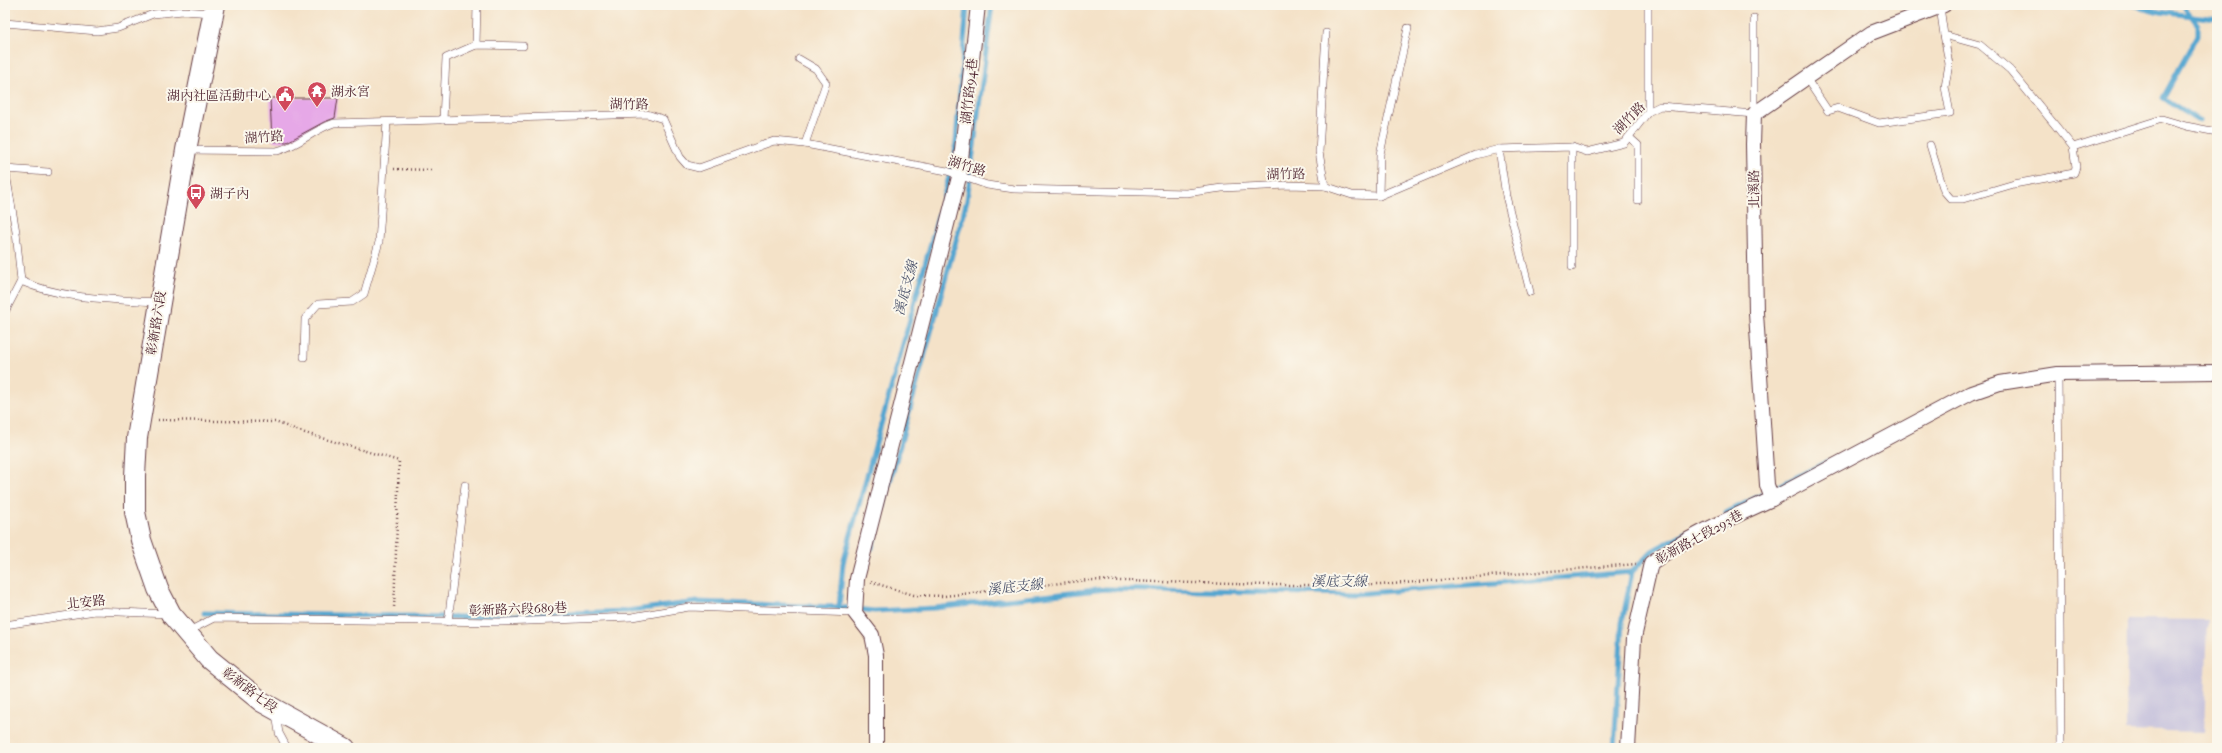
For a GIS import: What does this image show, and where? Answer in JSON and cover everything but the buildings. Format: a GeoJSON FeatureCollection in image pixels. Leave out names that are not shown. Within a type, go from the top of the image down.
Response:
{"type":"FeatureCollection","features":[{"type":"Feature","properties":{"kind":"street","name":"湖竹路94巷"},"geometry":{"type":"LineString","coordinates":[[854,614],[857,578],[959,177],[978,5]]}},
{"type":"Feature","properties":{"kind":"street"},"geometry":{"type":"LineString","coordinates":[[1754,114],[1871,33],[1942,6]]}},
{"type":"Feature","properties":{"kind":"street","name":"彰新路六段"},"geometry":{"type":"LineString","coordinates":[[185,632],[171,614],[158,589],[141,540],[135,512],[135,476],[140,420],[186,150],[214,9]]}},
{"type":"Feature","properties":{"kind":"street","name":"北溪路"},"geometry":{"type":"LineString","coordinates":[[1754,114],[1753,144],[1756,313],[1767,485],[1772,498]]}},
{"type":"Feature","properties":{"kind":"street","name":"彰新路七段293巷"},"geometry":{"type":"LineString","coordinates":[[1628,748],[1634,638],[1651,563],[1668,551],[1715,525],[1772,498],[1971,393],[2000,383],[2058,374],[2217,372]]}},
{"type":"Feature","properties":{"kind":"street"},"geometry":{"type":"LineString","coordinates":[[854,614],[872,635],[876,655],[876,748]]}},
{"type":"Feature","properties":{"kind":"street","name":"彰新路七段"},"geometry":{"type":"LineString","coordinates":[[185,632],[209,658],[262,702],[326,743],[345,748]]}},
{"type":"Feature","properties":{"kind":"lane"},"geometry":{"type":"LineString","coordinates":[[476,45],[477,5]]}},
{"type":"Feature","properties":{"kind":"lane"},"geometry":{"type":"LineString","coordinates":[[1648,5],[1648,112]]}},
{"type":"Feature","properties":{"kind":"lane"},"geometry":{"type":"LineString","coordinates":[[1806,78],[1828,111],[1838,108],[1879,123],[1950,113],[1945,87],[1949,64],[1944,35],[1942,6]]}},
{"type":"Feature","properties":{"kind":"lane"},"geometry":{"type":"LineString","coordinates":[[5,23],[97,31],[118,28],[153,14],[214,9]]}},
{"type":"Feature","properties":{"kind":"lane"},"geometry":{"type":"LineString","coordinates":[[1754,18],[1754,114]]}},
{"type":"Feature","properties":{"kind":"lane"},"geometry":{"type":"LineString","coordinates":[[1378,196],[1380,154],[1408,28]]}},
{"type":"Feature","properties":{"kind":"lane"},"geometry":{"type":"LineString","coordinates":[[1325,186],[1319,152],[1326,33]]}},
{"type":"Feature","properties":{"kind":"lane"},"geometry":{"type":"LineString","coordinates":[[1930,145],[1944,191],[1951,199],[1963,200],[2014,184],[2074,173],[2076,167],[2073,147],[2010,70],[1980,45],[1944,35]]}},
{"type":"Feature","properties":{"kind":"lane"},"geometry":{"type":"LineString","coordinates":[[443,120],[446,58],[476,45],[523,46]]}},
{"type":"Feature","properties":{"kind":"lane"},"geometry":{"type":"LineString","coordinates":[[799,59],[816,69],[826,83],[805,144]]}},
{"type":"Feature","properties":{"kind":"lane","name":"湖竹路"},"geometry":{"type":"LineString","coordinates":[[186,150],[277,151],[290,148],[325,126],[334,123],[647,114],[663,119],[680,157],[687,165],[698,168],[774,141],[805,144],[947,171],[959,177],[987,185],[1014,188],[1186,193],[1229,188],[1288,185],[1325,186],[1352,195],[1378,196],[1476,155],[1499,149],[1572,147],[1587,152],[1624,143],[1648,112],[1660,106],[1754,114]]}},
{"type":"Feature","properties":{"kind":"lane"},"geometry":{"type":"LineString","coordinates":[[2073,147],[2162,119],[2186,126],[2217,132]]}},
{"type":"Feature","properties":{"kind":"lane"},"geometry":{"type":"LineString","coordinates":[[304,357],[305,319],[318,304],[352,302],[364,294],[379,242],[387,122]]}},
{"type":"Feature","properties":{"kind":"lane"},"geometry":{"type":"LineString","coordinates":[[1629,137],[1638,145],[1638,200]]}},
{"type":"Feature","properties":{"kind":"lane"},"geometry":{"type":"LineString","coordinates":[[1572,147],[1572,267]]}},
{"type":"Feature","properties":{"kind":"lane"},"geometry":{"type":"LineString","coordinates":[[1499,149],[1506,196],[1530,292]]}},
{"type":"Feature","properties":{"kind":"lane"},"geometry":{"type":"LineString","coordinates":[[5,312],[21,281],[16,232],[5,169],[48,172]]}},
{"type":"Feature","properties":{"kind":"lane"},"geometry":{"type":"LineString","coordinates":[[21,281],[39,289],[69,296],[160,302]]}},
{"type":"Feature","properties":{"kind":"lane"},"geometry":{"type":"LineString","coordinates":[[2058,374],[2061,748]]}},
{"type":"Feature","properties":{"kind":"lane"},"geometry":{"type":"LineString","coordinates":[[448,622],[465,485]]}},
{"type":"Feature","properties":{"kind":"lane","name":"彰新路六段689巷"},"geometry":{"type":"LineString","coordinates":[[185,632],[214,618],[448,622],[632,617],[689,607],[854,614]]}},
{"type":"Feature","properties":{"kind":"lane","name":"北安路"},"geometry":{"type":"LineString","coordinates":[[5,625],[96,611],[171,614]]}},
{"type":"Feature","properties":{"kind":"lane"},"geometry":{"type":"LineString","coordinates":[[275,710],[279,732],[286,748]]}},
{"type":"Feature","properties":{"kind":"path"},"geometry":{"type":"LineString","coordinates":[[384,169],[433,170]]}},
{"type":"Feature","properties":{"kind":"path"},"geometry":{"type":"LineString","coordinates":[[140,420],[275,422],[305,433],[399,461],[394,621]]}},
{"type":"Feature","properties":{"kind":"path"},"geometry":{"type":"LineString","coordinates":[[857,578],[914,594],[944,596],[1088,580],[1269,585],[1380,585],[1651,563]]}},
{"type":"Feature","properties":{"kind":"shaded area"},"geometry":{"type":"Polygon","coordinates":[[[2127,619],[2208,620],[2204,732],[2126,730],[2127,619]]]}},
{"type":"Feature","properties":{"kind":"waterway","name":"溪底支線"},"geometry":{"type":"LineString","coordinates":[[967,5],[955,155],[843,563],[839,607],[874,611],[935,608],[1106,589],[1356,594],[1632,572],[1622,623],[1614,748]]}},
{"type":"Feature","properties":{"kind":"waterway"},"geometry":{"type":"LineString","coordinates":[[872,548],[967,200],[992,5]]}},
{"type":"Feature","properties":{"kind":"waterway"},"geometry":{"type":"LineString","coordinates":[[2134,5],[2160,12],[2217,19]]}},
{"type":"Feature","properties":{"kind":"waterway"},"geometry":{"type":"LineString","coordinates":[[2183,5],[2198,25],[2198,35],[2163,98],[2200,121]]}},
{"type":"Feature","properties":{"kind":"waterway"},"geometry":{"type":"LineString","coordinates":[[1726,513],[1828,461]]}},
{"type":"Feature","properties":{"kind":"waterway"},"geometry":{"type":"LineString","coordinates":[[1632,572],[1652,551],[1687,532]]}},
{"type":"Feature","properties":{"kind":"waterway"},"geometry":{"type":"LineString","coordinates":[[204,613],[464,617],[626,611],[698,602],[839,607]]}},
{"type":"Feature","properties":{"kind":"place","name":"湖永宮"},"geometry":{"type":"Point","coordinates":[317,108]}},
{"type":"Feature","properties":{"kind":"place","name":"湖內社區活動中心"},"geometry":{"type":"Point","coordinates":[285,112]}},
{"type":"Feature","properties":{"kind":"place","name":"湖子內"},"geometry":{"type":"Point","coordinates":[196,210]}}]}
